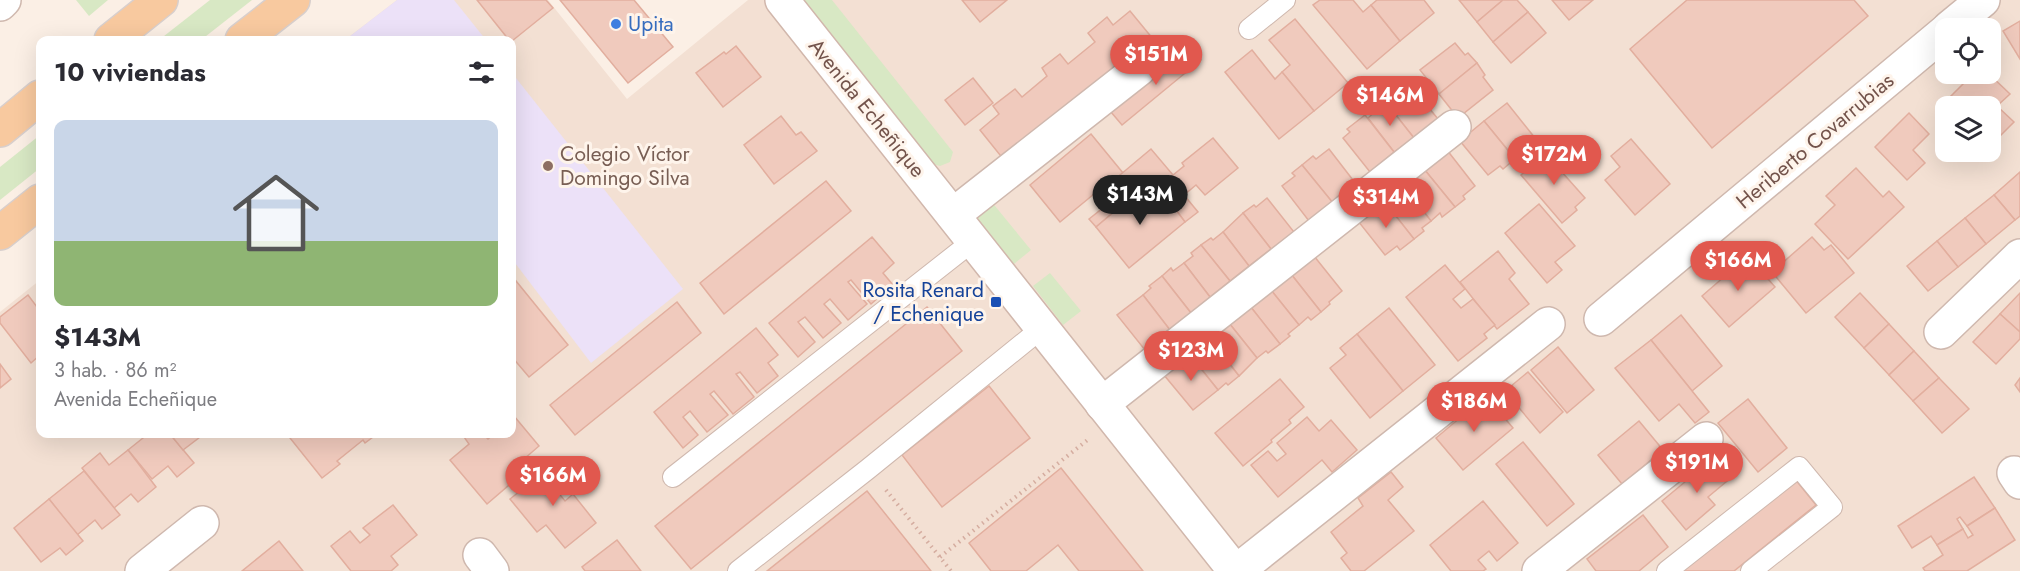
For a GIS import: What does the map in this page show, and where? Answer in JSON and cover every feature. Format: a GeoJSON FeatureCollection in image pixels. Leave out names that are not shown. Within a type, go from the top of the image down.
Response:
{"type":"FeatureCollection","features":[{"type":"Feature","properties":{"kind":"main road"},"geometry":{"type":"LineString","coordinates":[[116,36],[161,0]]}},
{"type":"Feature","properties":{"kind":"main road"},"geometry":{"type":"LineString","coordinates":[[247,36],[293,0]]}},
{"type":"Feature","properties":{"kind":"main road"},"geometry":{"type":"LineString","coordinates":[[0,130],[36,100]]}},
{"type":"Feature","properties":{"kind":"main road"},"geometry":{"type":"LineString","coordinates":[[0,233],[36,204]]}},
{"type":"Feature","properties":{"kind":"street"},"geometry":{"type":"LineString","coordinates":[[0,3],[4,0]]}},
{"type":"Feature","properties":{"kind":"street","name":"Avenida Echeñique"},"geometry":{"type":"LineString","coordinates":[[782,0],[1235,571],[1548,324]]}},
{"type":"Feature","properties":{"kind":"street"},"geometry":{"type":"LineString","coordinates":[[1961,18],[1983,0]]}},
{"type":"Feature","properties":{"kind":"street","name":"Heriberto Covarrubias"},"geometry":{"type":"LineString","coordinates":[[1601,319],[1935,41]]}},
{"type":"Feature","properties":{"kind":"street"},"geometry":{"type":"LineString","coordinates":[[952,215],[1139,69]]}},
{"type":"Feature","properties":{"kind":"street"},"geometry":{"type":"LineString","coordinates":[[1109,412],[1454,127]]}},
{"type":"Feature","properties":{"kind":"street"},"geometry":{"type":"LineString","coordinates":[[1941,332],[2020,256]]}},
{"type":"Feature","properties":{"kind":"street"},"geometry":{"type":"LineString","coordinates":[[1539,571],[1706,439]]}},
{"type":"Feature","properties":{"kind":"street"},"geometry":{"type":"LineString","coordinates":[[142,571],[202,523]]}},
{"type":"Feature","properties":{"kind":"lane"},"geometry":{"type":"LineString","coordinates":[[1249,29],[1285,0]]}},
{"type":"Feature","properties":{"kind":"lane"},"geometry":{"type":"LineString","coordinates":[[673,477],[973,241]]}},
{"type":"Feature","properties":{"kind":"lane"},"geometry":{"type":"LineString","coordinates":[[738,571],[1042,328]]}},
{"type":"Feature","properties":{"kind":"lane"},"geometry":{"type":"LineString","coordinates":[[1667,571],[1799,467],[1832,507],[1751,571]]}},
{"type":"Feature","properties":{"kind":"path"},"geometry":{"type":"LineString","coordinates":[[940,557],[1109,412]]}},
{"type":"Feature","properties":{"kind":"path"},"geometry":{"type":"LineString","coordinates":[[868,469],[951,571]]}},
{"type":"Feature","properties":{"kind":"shaded area"},"geometry":{"type":"Polygon","coordinates":[[[397,0],[548,0],[627,99],[748,0],[2020,0],[2020,571],[0,571],[0,312],[36,283],[36,438],[516,438],[516,36],[350,36],[397,0]]]}},
{"type":"Feature","properties":{"kind":"shaded area"},"geometry":{"type":"Polygon","coordinates":[[[397,0],[454,0],[483,36],[350,36],[397,0]]]}},
{"type":"Feature","properties":{"kind":"shaded area","name":"Colegio Víctor Domingo Silva"},"geometry":{"type":"Polygon","coordinates":[[[516,78],[683,289],[591,363],[516,264],[516,78]]]}},
{"type":"Feature","properties":{"kind":"green space"},"geometry":{"type":"Polygon","coordinates":[[[76,0],[108,0],[89,16],[76,0]]]}},
{"type":"Feature","properties":{"kind":"green space"},"geometry":{"type":"Polygon","coordinates":[[[210,0],[252,0],[206,36],[164,36],[210,0]]]}},
{"type":"Feature","properties":{"kind":"green space"},"geometry":{"type":"Polygon","coordinates":[[[801,0],[832,0],[953,152],[950,162],[940,166],[929,163],[801,0]]]}},
{"type":"Feature","properties":{"kind":"green space"},"geometry":{"type":"Polygon","coordinates":[[[36,138],[36,171],[0,200],[0,167],[36,138]]]}},
{"type":"Feature","properties":{"kind":"green space"},"geometry":{"type":"Polygon","coordinates":[[[986,195],[1031,250],[1014,264],[969,209],[986,195]]]}},
{"type":"Feature","properties":{"kind":"green space"},"geometry":{"type":"Polygon","coordinates":[[[1050,273],[1081,311],[1063,325],[1033,286],[1050,273]]]}},
{"type":"Feature","properties":{"kind":"building"},"geometry":{"type":"Polygon","coordinates":[[[477,0],[546,0],[553,8],[516,38],[506,36],[477,0]]]}},
{"type":"Feature","properties":{"kind":"building","name":"Upita"},"geometry":{"type":"Polygon","coordinates":[[[560,0],[634,0],[673,47],[628,83],[560,0]]]}},
{"type":"Feature","properties":{"kind":"building"},"geometry":{"type":"Polygon","coordinates":[[[962,0],[1007,0],[980,22],[962,0]]]}},
{"type":"Feature","properties":{"kind":"building"},"geometry":{"type":"Polygon","coordinates":[[[1320,0],[1353,0],[1363,12],[1371,5],[1400,41],[1367,69],[1313,5],[1320,0]]]}},
{"type":"Feature","properties":{"kind":"building"},"geometry":{"type":"Polygon","coordinates":[[[1377,0],[1424,0],[1434,13],[1400,41],[1371,5],[1377,0]]]}},
{"type":"Feature","properties":{"kind":"building"},"geometry":{"type":"Polygon","coordinates":[[[1459,0],[1503,0],[1477,22],[1459,0]]]}},
{"type":"Feature","properties":{"kind":"building"},"geometry":{"type":"Polygon","coordinates":[[[1503,0],[1517,0],[1528,12],[1493,42],[1477,22],[1503,0]]]}},
{"type":"Feature","properties":{"kind":"building"},"geometry":{"type":"Polygon","coordinates":[[[1552,0],[1593,0],[1569,20],[1552,0]]]}},
{"type":"Feature","properties":{"kind":"building"},"geometry":{"type":"Polygon","coordinates":[[[1687,0],[1854,0],[1868,16],[1712,148],[1630,49],[1687,0]]]}},
{"type":"Feature","properties":{"kind":"building"},"geometry":{"type":"Polygon","coordinates":[[[1130,11],[1153,39],[1004,160],[980,130],[999,114],[993,106],[1015,89],[1022,97],[1047,76],[1042,68],[1060,54],[1068,64],[1095,42],[1088,33],[1107,17],[1113,25],[1130,11]]]}},
{"type":"Feature","properties":{"kind":"building"},"geometry":{"type":"Polygon","coordinates":[[[1528,12],[1546,33],[1511,63],[1493,42],[1528,12]]]}},
{"type":"Feature","properties":{"kind":"building"},"geometry":{"type":"Polygon","coordinates":[[[1295,19],[1348,83],[1314,111],[1282,72],[1290,65],[1269,40],[1295,19]]]}},
{"type":"Feature","properties":{"kind":"building"},"geometry":{"type":"Polygon","coordinates":[[[2020,21],[2020,59],[2003,31],[2020,21]]]}},
{"type":"Feature","properties":{"kind":"building"},"geometry":{"type":"Polygon","coordinates":[[[1455,43],[1465,55],[1468,53],[1477,63],[1439,94],[1420,70],[1455,43]]]}},
{"type":"Feature","properties":{"kind":"building"},"geometry":{"type":"Polygon","coordinates":[[[736,46],[761,77],[723,107],[696,73],[736,46]]]}},
{"type":"Feature","properties":{"kind":"building"},"geometry":{"type":"Polygon","coordinates":[[[1190,46],[1201,60],[1122,125],[1111,112],[1190,46]]]}},
{"type":"Feature","properties":{"kind":"building"},"geometry":{"type":"Polygon","coordinates":[[[1252,50],[1275,79],[1282,72],[1314,111],[1279,139],[1225,72],[1252,50]]]}},
{"type":"Feature","properties":{"kind":"building"},"geometry":{"type":"Polygon","coordinates":[[[1477,63],[1485,75],[1483,77],[1493,90],[1458,118],[1439,94],[1477,63]]]}},
{"type":"Feature","properties":{"kind":"building"},"geometry":{"type":"Polygon","coordinates":[[[973,78],[993,103],[965,125],[945,100],[973,78]]]}},
{"type":"Feature","properties":{"kind":"building"},"geometry":{"type":"Polygon","coordinates":[[[1963,84],[2000,84],[2010,94],[2001,102],[2001,96],[1951,96],[1963,84]]]}},
{"type":"Feature","properties":{"kind":"building"},"geometry":{"type":"Polygon","coordinates":[[[1410,85],[1438,119],[1414,138],[1384,100],[1395,91],[1397,94],[1410,85]]]}},
{"type":"Feature","properties":{"kind":"building"},"geometry":{"type":"Polygon","coordinates":[[[1384,100],[1414,138],[1394,152],[1368,118],[1384,100]]]}},
{"type":"Feature","properties":{"kind":"building"},"geometry":{"type":"Polygon","coordinates":[[[1507,103],[1535,138],[1515,159],[1484,121],[1507,103]]]}},
{"type":"Feature","properties":{"kind":"building"},"geometry":{"type":"Polygon","coordinates":[[[2001,110],[2014,122],[2001,135],[2001,110]]]}},
{"type":"Feature","properties":{"kind":"building"},"geometry":{"type":"Polygon","coordinates":[[[1909,113],[1929,134],[1913,150],[1925,163],[1907,180],[1875,147],[1909,113]]]}},
{"type":"Feature","properties":{"kind":"building"},"geometry":{"type":"Polygon","coordinates":[[[1365,115],[1394,152],[1370,172],[1343,138],[1350,132],[1347,129],[1365,115]]]}},
{"type":"Feature","properties":{"kind":"building"},"geometry":{"type":"Polygon","coordinates":[[[781,116],[796,135],[801,132],[817,151],[774,184],[744,145],[781,116]]]}},
{"type":"Feature","properties":{"kind":"building"},"geometry":{"type":"Polygon","coordinates":[[[1484,121],[1515,159],[1503,169],[1500,166],[1488,175],[1460,141],[1484,121]]]}},
{"type":"Feature","properties":{"kind":"building"},"geometry":{"type":"Polygon","coordinates":[[[1091,134],[1123,173],[1108,185],[1117,196],[1123,190],[1130,198],[1096,227],[1089,219],[1104,207],[1094,194],[1060,222],[1030,185],[1091,134]]]}},
{"type":"Feature","properties":{"kind":"building"},"geometry":{"type":"Polygon","coordinates":[[[1213,138],[1238,168],[1205,195],[1196,185],[1184,195],[1198,212],[1185,222],[1170,202],[1164,207],[1146,185],[1130,198],[1123,190],[1117,196],[1108,185],[1151,149],[1173,175],[1184,166],[1182,163],[1213,138]]]}},
{"type":"Feature","properties":{"kind":"building"},"geometry":{"type":"Polygon","coordinates":[[[1631,139],[1670,184],[1635,215],[1605,180],[1620,167],[1611,156],[1631,139]]]}},
{"type":"Feature","properties":{"kind":"building"},"geometry":{"type":"Polygon","coordinates":[[[1329,149],[1356,184],[1333,203],[1302,165],[1313,156],[1316,159],[1329,149]]]}},
{"type":"Feature","properties":{"kind":"building"},"geometry":{"type":"Polygon","coordinates":[[[1447,150],[1475,186],[1455,207],[1424,169],[1447,150]]]}},
{"type":"Feature","properties":{"kind":"building"},"geometry":{"type":"Polygon","coordinates":[[[1550,150],[1565,168],[1561,171],[1585,198],[1575,207],[1577,210],[1562,223],[1521,175],[1550,150]]]}},
{"type":"Feature","properties":{"kind":"building"},"geometry":{"type":"Polygon","coordinates":[[[1302,165],[1333,203],[1309,221],[1282,186],[1295,176],[1292,173],[1302,165]]]}},
{"type":"Feature","properties":{"kind":"building"},"geometry":{"type":"Polygon","coordinates":[[[1856,168],[1883,197],[1889,191],[1904,207],[1848,259],[1815,224],[1835,205],[1826,196],[1856,168]]]}},
{"type":"Feature","properties":{"kind":"building"},"geometry":{"type":"Polygon","coordinates":[[[1424,169],[1455,207],[1442,217],[1440,213],[1431,221],[1403,185],[1424,169]]]}},
{"type":"Feature","properties":{"kind":"building"},"geometry":{"type":"Polygon","coordinates":[[[2020,172],[2020,216],[2015,220],[1994,195],[2020,172]]]}},
{"type":"Feature","properties":{"kind":"building"},"geometry":{"type":"Polygon","coordinates":[[[826,181],[851,211],[724,314],[700,283],[826,181]]]}},
{"type":"Feature","properties":{"kind":"building"},"geometry":{"type":"Polygon","coordinates":[[[1146,185],[1164,207],[1170,202],[1185,222],[1129,268],[1096,227],[1146,185]]]}},
{"type":"Feature","properties":{"kind":"building"},"geometry":{"type":"Polygon","coordinates":[[[1403,185],[1431,221],[1414,239],[1384,201],[1403,185]]]}},
{"type":"Feature","properties":{"kind":"building"},"geometry":{"type":"Polygon","coordinates":[[[1994,195],[2015,220],[1986,244],[1965,218],[1994,195]]]}},
{"type":"Feature","properties":{"kind":"building"},"geometry":{"type":"Polygon","coordinates":[[[1267,198],[1294,232],[1271,249],[1243,213],[1254,205],[1256,207],[1267,198]]]}},
{"type":"Feature","properties":{"kind":"building"},"geometry":{"type":"Polygon","coordinates":[[[1384,201],[1414,239],[1400,250],[1397,246],[1385,255],[1358,221],[1384,201]]]}},
{"type":"Feature","properties":{"kind":"building"},"geometry":{"type":"Polygon","coordinates":[[[1539,204],[1575,246],[1555,262],[1562,270],[1547,283],[1505,233],[1539,204]]]}},
{"type":"Feature","properties":{"kind":"building"},"geometry":{"type":"Polygon","coordinates":[[[1243,213],[1271,249],[1249,266],[1223,232],[1243,213]]]}},
{"type":"Feature","properties":{"kind":"building"},"geometry":{"type":"Polygon","coordinates":[[[1965,218],[1986,244],[1958,267],[1937,241],[1965,218]]]}},
{"type":"Feature","properties":{"kind":"building"},"geometry":{"type":"Polygon","coordinates":[[[1223,232],[1249,266],[1230,281],[1201,245],[1211,238],[1213,240],[1223,232]]]}},
{"type":"Feature","properties":{"kind":"building"},"geometry":{"type":"Polygon","coordinates":[[[872,237],[894,263],[883,273],[893,285],[871,304],[851,280],[848,282],[867,304],[848,320],[830,299],[824,304],[841,323],[823,338],[805,317],[798,322],[815,342],[798,357],[769,323],[872,237]]]}},
{"type":"Feature","properties":{"kind":"building"},"geometry":{"type":"Polygon","coordinates":[[[1812,237],[1824,250],[1831,245],[1854,273],[1806,313],[1772,272],[1812,237]]]}},
{"type":"Feature","properties":{"kind":"building"},"geometry":{"type":"Polygon","coordinates":[[[1937,241],[1958,267],[1928,291],[1907,266],[1937,241]]]}},
{"type":"Feature","properties":{"kind":"building"},"geometry":{"type":"Polygon","coordinates":[[[1201,245],[1230,281],[1210,297],[1184,263],[1201,245]]]}},
{"type":"Feature","properties":{"kind":"building"},"geometry":{"type":"Polygon","coordinates":[[[1498,251],[1515,273],[1509,279],[1529,304],[1497,329],[1460,282],[1498,251]]]}},
{"type":"Feature","properties":{"kind":"building"},"geometry":{"type":"Polygon","coordinates":[[[1314,256],[1342,291],[1321,312],[1291,274],[1314,256]]]}},
{"type":"Feature","properties":{"kind":"building"},"geometry":{"type":"Polygon","coordinates":[[[1748,256],[1775,287],[1729,327],[1702,296],[1748,256]]]}},
{"type":"Feature","properties":{"kind":"building"},"geometry":{"type":"Polygon","coordinates":[[[1184,263],[1210,297],[1191,313],[1162,276],[1171,268],[1173,271],[1184,263]]]}},
{"type":"Feature","properties":{"kind":"building"},"geometry":{"type":"Polygon","coordinates":[[[1445,265],[1465,289],[1453,299],[1461,308],[1473,299],[1495,325],[1484,334],[1487,338],[1458,361],[1406,297],[1445,265]]]}},
{"type":"Feature","properties":{"kind":"building"},"geometry":{"type":"Polygon","coordinates":[[[1291,274],[1321,312],[1311,320],[1308,317],[1299,325],[1271,290],[1291,274]]]}},
{"type":"Feature","properties":{"kind":"building"},"geometry":{"type":"Polygon","coordinates":[[[1162,276],[1191,313],[1170,330],[1143,295],[1151,288],[1149,286],[1162,276]]]}},
{"type":"Feature","properties":{"kind":"building"},"geometry":{"type":"Polygon","coordinates":[[[516,281],[568,345],[529,377],[516,362],[516,281]]]}},
{"type":"Feature","properties":{"kind":"building"},"geometry":{"type":"Polygon","coordinates":[[[1271,290],[1299,325],[1280,344],[1250,306],[1271,290]]]}},
{"type":"Feature","properties":{"kind":"building"},"geometry":{"type":"Polygon","coordinates":[[[1860,293],[1889,324],[1864,348],[1835,317],[1860,293]]]}},
{"type":"Feature","properties":{"kind":"building"},"geometry":{"type":"Polygon","coordinates":[[[2020,293],[2020,332],[2000,314],[2020,293]]]}},
{"type":"Feature","properties":{"kind":"building"},"geometry":{"type":"Polygon","coordinates":[[[28,295],[36,306],[36,359],[31,363],[0,323],[0,317],[28,295]]]}},
{"type":"Feature","properties":{"kind":"building"},"geometry":{"type":"Polygon","coordinates":[[[1143,295],[1170,330],[1145,350],[1117,315],[1143,295]]]}},
{"type":"Feature","properties":{"kind":"building"},"geometry":{"type":"Polygon","coordinates":[[[677,302],[701,333],[575,435],[550,405],[677,302]]]}},
{"type":"Feature","properties":{"kind":"building"},"geometry":{"type":"Polygon","coordinates":[[[1250,306],[1280,344],[1257,358],[1229,323],[1250,306]]]}},
{"type":"Feature","properties":{"kind":"building"},"geometry":{"type":"Polygon","coordinates":[[[927,307],[962,351],[691,569],[655,526],[927,307]]]}},
{"type":"Feature","properties":{"kind":"building"},"geometry":{"type":"Polygon","coordinates":[[[1389,308],[1435,365],[1403,391],[1357,334],[1389,308]]]}},
{"type":"Feature","properties":{"kind":"building"},"geometry":{"type":"Polygon","coordinates":[[[2000,314],[2020,332],[2020,339],[1996,364],[1973,342],[2000,314]]]}},
{"type":"Feature","properties":{"kind":"building"},"geometry":{"type":"Polygon","coordinates":[[[1681,315],[1722,366],[1692,391],[1651,340],[1681,315]]]}},
{"type":"Feature","properties":{"kind":"building"},"geometry":{"type":"Polygon","coordinates":[[[1229,323],[1257,358],[1239,376],[1210,339],[1229,323]]]}},
{"type":"Feature","properties":{"kind":"building"},"geometry":{"type":"Polygon","coordinates":[[[1889,324],[1914,351],[1889,375],[1864,348],[1889,324]]]}},
{"type":"Feature","properties":{"kind":"building"},"geometry":{"type":"Polygon","coordinates":[[[756,328],[778,355],[768,363],[778,376],[757,393],[740,372],[736,374],[754,397],[733,414],[714,391],[710,394],[728,415],[707,432],[690,411],[683,417],[698,435],[683,448],[654,412],[756,328]]]}},
{"type":"Feature","properties":{"kind":"building"},"geometry":{"type":"Polygon","coordinates":[[[1357,334],[1403,391],[1370,418],[1330,368],[1346,355],[1340,348],[1357,334]]]}},
{"type":"Feature","properties":{"kind":"building"},"geometry":{"type":"Polygon","coordinates":[[[1210,339],[1239,376],[1218,390],[1190,355],[1210,339]]]}},
{"type":"Feature","properties":{"kind":"building"},"geometry":{"type":"Polygon","coordinates":[[[1651,340],[1709,412],[1695,423],[1679,404],[1659,421],[1615,368],[1651,340]]]}},
{"type":"Feature","properties":{"kind":"building"},"geometry":{"type":"Polygon","coordinates":[[[1558,347],[1594,390],[1567,413],[1531,370],[1558,347]]]}},
{"type":"Feature","properties":{"kind":"building"},"geometry":{"type":"Polygon","coordinates":[[[1914,351],[1939,378],[1913,401],[1889,375],[1914,351]]]}},
{"type":"Feature","properties":{"kind":"building"},"geometry":{"type":"Polygon","coordinates":[[[1190,355],[1218,390],[1193,410],[1164,375],[1190,355]]]}},
{"type":"Feature","properties":{"kind":"building"},"geometry":{"type":"Polygon","coordinates":[[[0,364],[11,379],[0,388],[0,364]]]}},
{"type":"Feature","properties":{"kind":"building"},"geometry":{"type":"Polygon","coordinates":[[[1528,372],[1563,412],[1540,433],[1505,391],[1528,372]]]}},
{"type":"Feature","properties":{"kind":"building"},"geometry":{"type":"Polygon","coordinates":[[[1939,378],[1969,409],[1942,433],[1913,401],[1939,378]]]}},
{"type":"Feature","properties":{"kind":"building"},"geometry":{"type":"Polygon","coordinates":[[[2020,378],[2020,392],[2015,385],[2020,378]]]}},
{"type":"Feature","properties":{"kind":"building"},"geometry":{"type":"Polygon","coordinates":[[[1280,379],[1304,407],[1289,420],[1291,423],[1271,440],[1272,442],[1243,466],[1215,433],[1280,379]]]}},
{"type":"Feature","properties":{"kind":"building"},"geometry":{"type":"Polygon","coordinates":[[[989,386],[1030,438],[942,507],[902,455],[989,386]]]}},
{"type":"Feature","properties":{"kind":"building"},"geometry":{"type":"Polygon","coordinates":[[[1486,396],[1513,428],[1463,470],[1436,438],[1486,396]]]}},
{"type":"Feature","properties":{"kind":"building"},"geometry":{"type":"Polygon","coordinates":[[[1748,399],[1787,448],[1758,472],[1718,423],[1748,399]]]}},
{"type":"Feature","properties":{"kind":"building"},"geometry":{"type":"Polygon","coordinates":[[[1307,417],[1319,431],[1331,420],[1357,450],[1332,472],[1322,460],[1278,497],[1251,465],[1268,451],[1277,461],[1286,454],[1277,443],[1307,417]]]}},
{"type":"Feature","properties":{"kind":"building"},"geometry":{"type":"Polygon","coordinates":[[[516,418],[539,446],[516,466],[523,473],[487,504],[450,460],[469,444],[465,438],[516,438],[516,418]]]}},
{"type":"Feature","properties":{"kind":"building"},"geometry":{"type":"Polygon","coordinates":[[[1639,421],[1663,450],[1622,484],[1598,455],[1639,421]]]}},
{"type":"Feature","properties":{"kind":"building"},"geometry":{"type":"Polygon","coordinates":[[[143,438],[173,438],[194,463],[177,477],[168,466],[152,479],[128,450],[143,438]]]}},
{"type":"Feature","properties":{"kind":"building"},"geometry":{"type":"Polygon","coordinates":[[[173,438],[199,438],[183,450],[173,438]]]}},
{"type":"Feature","properties":{"kind":"building"},"geometry":{"type":"Polygon","coordinates":[[[290,438],[372,438],[365,443],[363,440],[337,461],[340,464],[322,478],[290,438]]]}},
{"type":"Feature","properties":{"kind":"building"},"geometry":{"type":"Polygon","coordinates":[[[1523,442],[1574,504],[1547,526],[1496,464],[1523,442]]]}},
{"type":"Feature","properties":{"kind":"building"},"geometry":{"type":"Polygon","coordinates":[[[128,450],[156,487],[138,502],[131,494],[114,508],[82,468],[100,453],[109,465],[128,450]]]}},
{"type":"Feature","properties":{"kind":"building"},"geometry":{"type":"Polygon","coordinates":[[[1715,457],[1732,477],[1708,497],[1715,505],[1686,530],[1662,501],[1715,457]]]}},
{"type":"Feature","properties":{"kind":"building"},"geometry":{"type":"Polygon","coordinates":[[[555,463],[570,482],[557,491],[565,501],[573,494],[596,523],[565,548],[546,525],[537,532],[510,499],[555,463]]]}},
{"type":"Feature","properties":{"kind":"building"},"geometry":{"type":"Polygon","coordinates":[[[1061,468],[1143,571],[1079,571],[1058,545],[1026,571],[991,571],[969,543],[1061,468]]]}},
{"type":"Feature","properties":{"kind":"building"},"geometry":{"type":"Polygon","coordinates":[[[84,471],[120,515],[102,529],[95,520],[77,535],[49,499],[84,471]]]}},
{"type":"Feature","properties":{"kind":"building"},"geometry":{"type":"Polygon","coordinates":[[[1391,472],[1403,487],[1388,500],[1414,531],[1364,571],[1351,571],[1341,558],[1347,553],[1331,532],[1363,506],[1358,498],[1391,472]]]}},
{"type":"Feature","properties":{"kind":"building"},"geometry":{"type":"Polygon","coordinates":[[[1974,477],[1995,508],[1967,526],[1960,517],[1957,519],[1963,529],[1937,545],[1931,536],[1912,548],[1898,526],[1974,477]]]}},
{"type":"Feature","properties":{"kind":"building"},"geometry":{"type":"Polygon","coordinates":[[[1795,479],[1816,505],[1734,571],[1681,571],[1795,479]]]}},
{"type":"Feature","properties":{"kind":"building"},"geometry":{"type":"Polygon","coordinates":[[[867,491],[931,571],[767,571],[867,491]]]}},
{"type":"Feature","properties":{"kind":"building"},"geometry":{"type":"Polygon","coordinates":[[[49,499],[83,541],[66,555],[60,548],[41,562],[14,528],[49,499]]]}},
{"type":"Feature","properties":{"kind":"building"},"geometry":{"type":"Polygon","coordinates":[[[1483,501],[1518,543],[1497,561],[1489,551],[1478,560],[1486,569],[1483,571],[1451,571],[1430,545],[1483,501]]]}},
{"type":"Feature","properties":{"kind":"building"},"geometry":{"type":"Polygon","coordinates":[[[393,505],[417,535],[391,556],[398,565],[391,571],[351,571],[331,546],[350,531],[360,543],[370,535],[363,528],[393,505]]]}},
{"type":"Feature","properties":{"kind":"building"},"geometry":{"type":"Polygon","coordinates":[[[1995,508],[2015,540],[1967,571],[1925,571],[1923,568],[1943,555],[1937,545],[1963,529],[1968,538],[1973,535],[1967,526],[1995,508]]]}},
{"type":"Feature","properties":{"kind":"building"},"geometry":{"type":"Polygon","coordinates":[[[1643,515],[1668,547],[1639,571],[1596,571],[1587,559],[1643,515]]]}},
{"type":"Feature","properties":{"kind":"building"},"geometry":{"type":"Polygon","coordinates":[[[617,540],[641,571],[585,571],[582,567],[617,540]]]}},
{"type":"Feature","properties":{"kind":"building"},"geometry":{"type":"Polygon","coordinates":[[[279,541],[303,571],[242,571],[279,541]]]}},
{"type":"Feature","properties":{"kind":"place","name":"Upita"},"geometry":{"type":"Point","coordinates":[616,24]}},
{"type":"Feature","properties":{"kind":"place","name":"Colegio Víctor Domingo Silva"},"geometry":{"type":"Point","coordinates":[548,166]}},
{"type":"Feature","properties":{"kind":"place","name":"Rosita Renard / Echenique"},"geometry":{"type":"Point","coordinates":[996,302]}}]}
